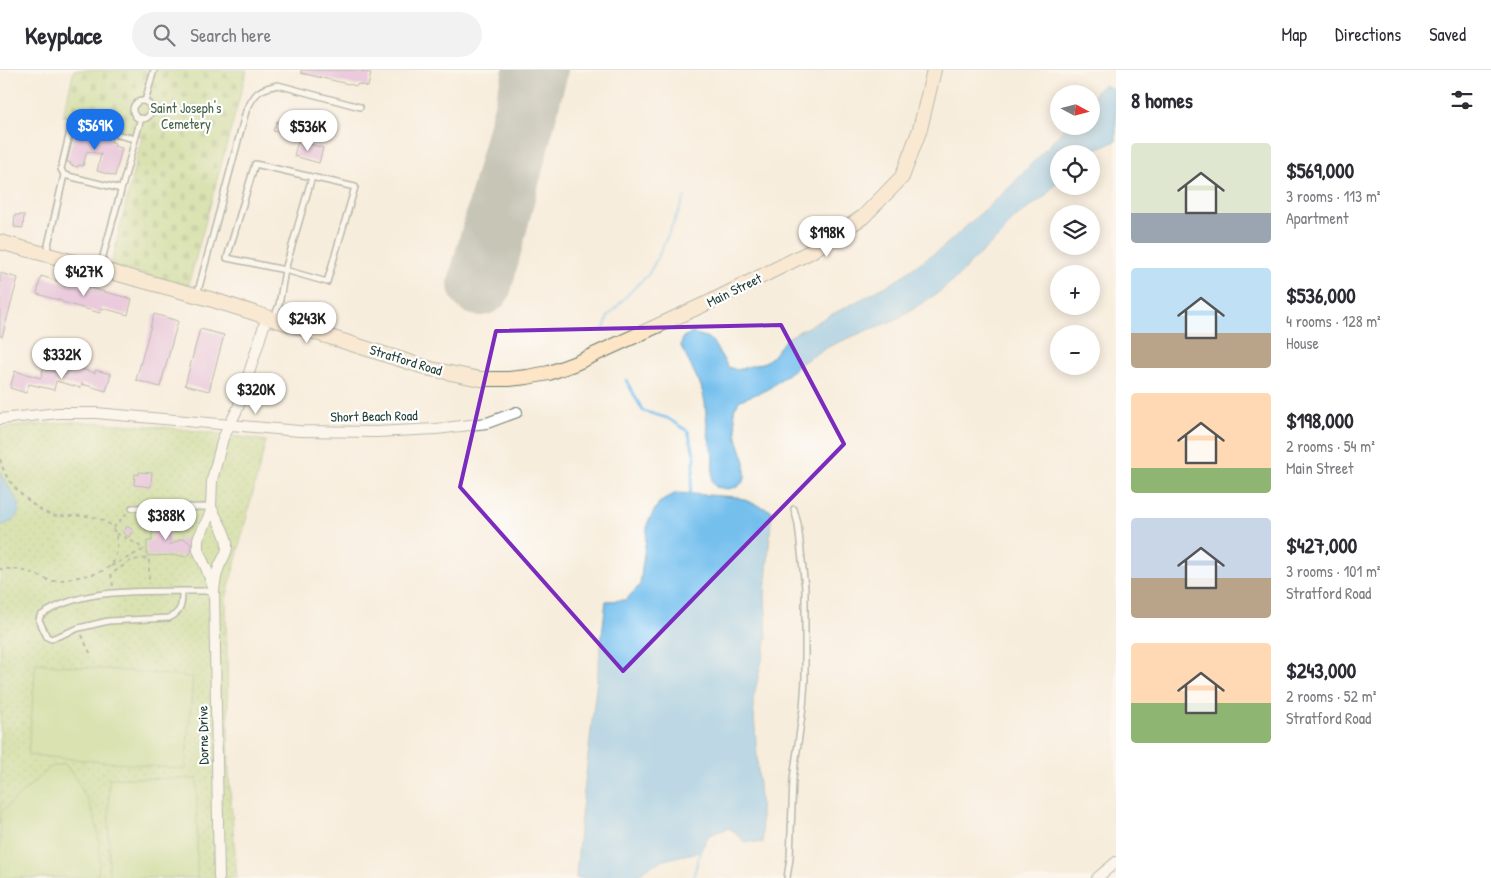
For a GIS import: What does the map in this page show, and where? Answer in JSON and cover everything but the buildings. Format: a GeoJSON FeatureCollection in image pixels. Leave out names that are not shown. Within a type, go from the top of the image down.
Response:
{"type":"FeatureCollection","features":[{"type":"Feature","properties":{"kind":"main road","name":"Main Street"},"geometry":{"type":"LineString","coordinates":[[611,347],[714,300],[810,252],[863,217],[902,178],[920,130],[934,70]]}},
{"type":"Feature","properties":{"kind":"main road","name":"Stratford Road"},"geometry":{"type":"LineString","coordinates":[[0,242],[197,295],[431,368],[480,379],[509,379],[549,372],[576,363],[611,347]]}},
{"type":"Feature","properties":{"kind":"street"},"geometry":{"type":"LineString","coordinates":[[230,425],[246,387],[270,317]]}},
{"type":"Feature","properties":{"kind":"street","name":"Short Beach Road"},"geometry":{"type":"LineString","coordinates":[[0,419],[59,413],[80,413],[299,431],[376,432],[487,423],[517,412]]}},
{"type":"Feature","properties":{"kind":"street","name":"Dorne Drive"},"geometry":{"type":"LineString","coordinates":[[214,590],[197,546],[211,508],[214,467],[223,438],[230,425]]}},
{"type":"Feature","properties":{"kind":"street","name":"Dorne Drive"},"geometry":{"type":"LineString","coordinates":[[211,508],[227,543],[227,551],[216,574],[214,590],[219,878]]}},
{"type":"Feature","properties":{"kind":"street"},"geometry":{"type":"LineString","coordinates":[[1097,878],[1116,862]]}},
{"type":"Feature","properties":{"kind":"lane"},"geometry":{"type":"LineString","coordinates":[[145,101],[154,70]]}},
{"type":"Feature","properties":{"kind":"lane"},"geometry":{"type":"LineString","coordinates":[[197,295],[246,111],[254,95],[278,84],[360,107]]}},
{"type":"Feature","properties":{"kind":"lane"},"geometry":{"type":"LineString","coordinates":[[145,101],[150,106],[151,112],[148,116],[140,118],[135,115],[133,109],[138,102],[145,101]]}},
{"type":"Feature","properties":{"kind":"lane"},"geometry":{"type":"LineString","coordinates":[[99,270],[140,118]]}},
{"type":"Feature","properties":{"kind":"lane"},"geometry":{"type":"LineString","coordinates":[[46,255],[64,175],[61,169],[71,127],[74,124],[135,139]]}},
{"type":"Feature","properties":{"kind":"lane"},"geometry":{"type":"LineString","coordinates":[[255,164],[355,186],[327,282],[285,270],[227,258],[255,164]]}},
{"type":"Feature","properties":{"kind":"lane"},"geometry":{"type":"LineString","coordinates":[[64,175],[121,189]]}},
{"type":"Feature","properties":{"kind":"lane"},"geometry":{"type":"LineString","coordinates":[[270,317],[279,305],[285,270],[312,178]]}},
{"type":"Feature","properties":{"kind":"lane"},"geometry":{"type":"LineString","coordinates":[[132,508],[195,506],[211,508]]}},
{"type":"Feature","properties":{"kind":"lane"},"geometry":{"type":"LineString","coordinates":[[787,878],[790,858],[793,779],[801,726],[805,680],[805,588],[799,533],[794,508]]}},
{"type":"Feature","properties":{"kind":"lane"},"geometry":{"type":"LineString","coordinates":[[182,591],[181,608],[168,618],[108,621],[79,628],[51,639],[47,638],[39,620],[40,616],[60,605],[97,595],[113,593],[214,590]]}},
{"type":"Feature","properties":{"kind":"path"},"geometry":{"type":"LineString","coordinates":[[0,459],[10,481],[27,499],[46,513],[57,516],[88,515],[104,521],[112,528],[116,534],[117,542],[116,555],[110,566]]}},
{"type":"Feature","properties":{"kind":"path"},"geometry":{"type":"LineString","coordinates":[[112,528],[132,508]]}},
{"type":"Feature","properties":{"kind":"path"},"geometry":{"type":"LineString","coordinates":[[0,569],[19,570],[36,574],[48,580],[59,581],[94,575],[145,549],[116,534]]}},
{"type":"Feature","properties":{"kind":"path"},"geometry":{"type":"LineString","coordinates":[[113,593],[111,574],[132,560],[149,558],[150,592]]}},
{"type":"Feature","properties":{"kind":"path"},"geometry":{"type":"LineString","coordinates":[[79,628],[92,656]]}},
{"type":"Feature","properties":{"kind":"highlighted area"},"geometry":{"type":"Polygon","coordinates":[[[781,325],[844,444],[623,671],[460,487],[496,331],[781,325]]]}},
{"type":"Feature","properties":{"kind":"green space","name":"Saint Joseph's Cemetery"},"geometry":{"type":"Polygon","coordinates":[[[74,70],[247,70],[188,286],[111,266],[142,136],[63,116],[74,70]]]}},
{"type":"Feature","properties":{"kind":"green space"},"geometry":{"type":"Polygon","coordinates":[[[70,422],[168,428],[266,441],[226,599],[229,775],[237,878],[0,878],[0,428],[70,422]]]}},
{"type":"Feature","properties":{"kind":"green space"},"geometry":{"type":"Polygon","coordinates":[[[36,663],[193,677],[185,769],[28,755],[36,663]]]}},
{"type":"Feature","properties":{"kind":"green space"},"geometry":{"type":"Polygon","coordinates":[[[65,764],[82,790],[94,817],[99,846],[97,878],[0,878],[0,813],[51,767],[65,764]]]}},
{"type":"Feature","properties":{"kind":"green space"},"geometry":{"type":"Polygon","coordinates":[[[109,778],[197,779],[197,878],[109,878],[109,778]]]}},
{"type":"Feature","properties":{"kind":"water"},"geometry":{"type":"Polygon","coordinates":[[[1103,85],[1116,90],[1116,141],[1100,147],[1100,145],[1050,145],[1050,190],[1044,197],[1011,221],[1000,236],[974,259],[961,274],[938,293],[895,320],[830,346],[803,362],[767,390],[740,400],[734,409],[737,438],[745,462],[745,478],[737,487],[728,489],[716,487],[712,482],[713,456],[708,434],[705,402],[701,386],[681,346],[683,337],[692,333],[706,337],[712,341],[728,367],[737,370],[765,362],[772,357],[786,339],[894,282],[941,249],[1011,186],[1059,135],[1100,135],[1100,87],[1103,85]]]}},
{"type":"Feature","properties":{"kind":"water"},"geometry":{"type":"Polygon","coordinates":[[[0,473],[20,505],[18,514],[14,519],[0,526],[0,473]]]}},
{"type":"Feature","properties":{"kind":"water"},"geometry":{"type":"Polygon","coordinates":[[[676,493],[737,497],[772,511],[765,594],[767,638],[753,700],[763,843],[744,841],[729,828],[709,835],[700,852],[673,857],[657,863],[635,878],[576,878],[581,817],[606,601],[626,600],[640,585],[648,522],[659,503],[676,493]]]}},
{"type":"Feature","properties":{"kind":"waterway"},"geometry":{"type":"LineString","coordinates":[[604,329],[608,316],[648,275],[685,197]]}},
{"type":"Feature","properties":{"kind":"waterway"},"geometry":{"type":"LineString","coordinates":[[626,380],[643,411],[667,418],[688,431],[695,457],[690,494]]}},
{"type":"Feature","properties":{"kind":"waterway"},"geometry":{"type":"LineString","coordinates":[[693,878],[700,852]]}},
{"type":"Feature","properties":{"kind":"runway"},"geometry":{"type":"LineString","coordinates":[[480,284],[536,70]]}}]}
